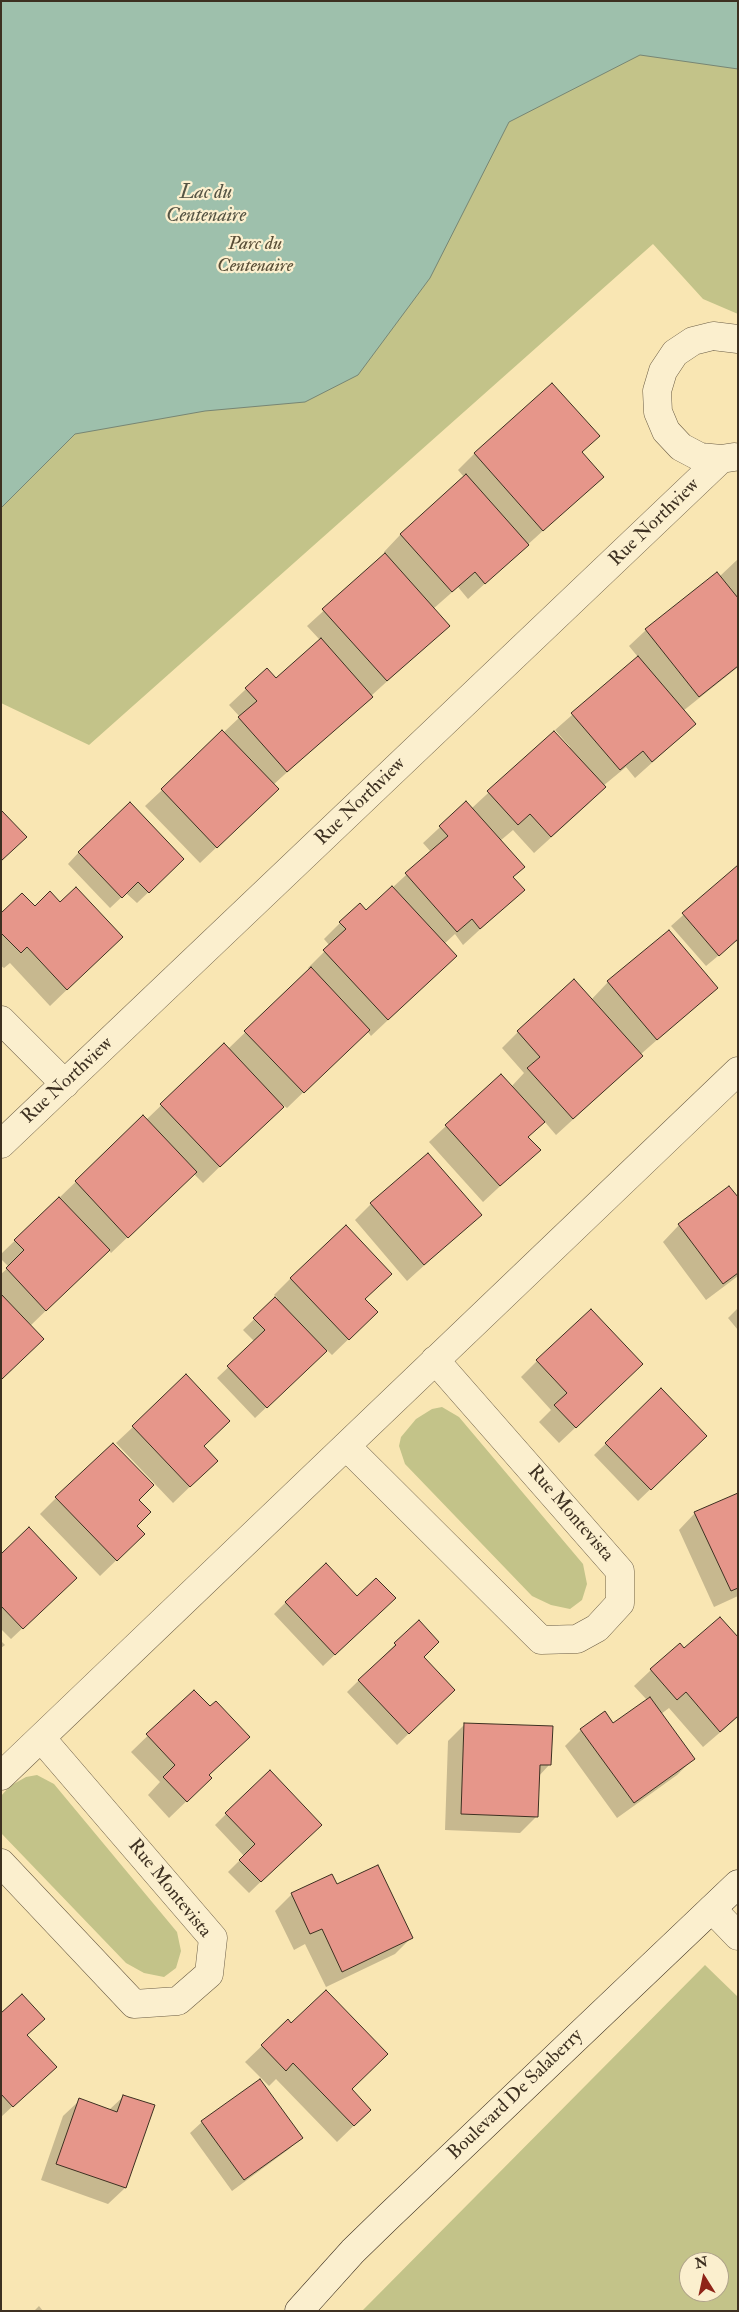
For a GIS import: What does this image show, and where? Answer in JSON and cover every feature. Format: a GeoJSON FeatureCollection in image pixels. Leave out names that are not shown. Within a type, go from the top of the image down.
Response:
{"type":"FeatureCollection","features":[{"type":"Feature","properties":{"kind":"street","name":"Rue Northview"},"geometry":{"type":"LineString","coordinates":[[729,458],[700,457],[681,447],[666,431],[658,412],[657,391],[663,371],[675,353],[693,341],[713,336],[738,339]]}},
{"type":"Feature","properties":{"kind":"street","name":"Rue Northview"},"geometry":{"type":"LineString","coordinates":[[1,1144],[729,458]]}},
{"type":"Feature","properties":{"kind":"street"},"geometry":{"type":"LineString","coordinates":[[1,1020],[65,1084]]}},
{"type":"Feature","properties":{"kind":"street"},"geometry":{"type":"LineString","coordinates":[[1,1776],[738,1070]]}},
{"type":"Feature","properties":{"kind":"street","name":"Rue Montevista"},"geometry":{"type":"LineString","coordinates":[[346,1446],[541,1640],[577,1639],[597,1628],[620,1603],[620,1571],[435,1360]]}},
{"type":"Feature","properties":{"kind":"street","name":"Rue Montevista"},"geometry":{"type":"LineString","coordinates":[[1,1863],[134,2004],[178,2000],[208,1974],[213,1938],[41,1738]]}},
{"type":"Feature","properties":{"kind":"street","name":"Boulevard De Salaberry"},"geometry":{"type":"LineString","coordinates":[[299,2311],[374,2231],[738,1884]]}},
{"type":"Feature","properties":{"kind":"street"},"geometry":{"type":"LineString","coordinates":[[712,1909],[738,1936]]}},
{"type":"Feature","properties":{"kind":"green space","name":"Parc du Centenaire"},"geometry":{"type":"Polygon","coordinates":[[[1,1],[738,1],[738,314],[703,299],[653,244],[89,745],[1,703],[1,1]]]}},
{"type":"Feature","properties":{"kind":"green space"},"geometry":{"type":"Polygon","coordinates":[[[442,1407],[459,1417],[583,1564],[587,1584],[582,1600],[570,1609],[551,1605],[532,1596],[405,1464],[399,1446],[401,1437],[416,1419],[432,1409],[442,1407]]]}},
{"type":"Feature","properties":{"kind":"green space"},"geometry":{"type":"Polygon","coordinates":[[[37,1775],[54,1784],[177,1932],[181,1951],[176,1968],[164,1977],[144,1973],[126,1963],[1,1833],[1,1796],[10,1786],[26,1777],[37,1775]]]}},
{"type":"Feature","properties":{"kind":"green space"},"geometry":{"type":"Polygon","coordinates":[[[705,1965],[738,1997],[738,2311],[362,2311],[705,1965]]]}},
{"type":"Feature","properties":{"kind":"water","name":"Lac du Centenaire"},"geometry":{"type":"Polygon","coordinates":[[[1,1],[738,1],[738,69],[640,55],[509,122],[430,278],[358,375],[305,402],[205,411],[75,434],[1,508],[1,1]]]}},
{"type":"Feature","properties":{"kind":"building"},"geometry":{"type":"Polygon","coordinates":[[[552,383],[600,436],[582,452],[604,477],[543,531],[474,453],[552,383]]]}},
{"type":"Feature","properties":{"kind":"building"},"geometry":{"type":"Polygon","coordinates":[[[466,474],[529,545],[485,584],[475,572],[452,592],[400,534],[466,474]]]}},
{"type":"Feature","properties":{"kind":"building"},"geometry":{"type":"Polygon","coordinates":[[[385,553],[450,626],[387,681],[322,609],[385,553]]]}},
{"type":"Feature","properties":{"kind":"building"},"geometry":{"type":"Polygon","coordinates":[[[717,572],[738,598],[738,666],[699,697],[645,629],[717,572]]]}},
{"type":"Feature","properties":{"kind":"building"},"geometry":{"type":"Polygon","coordinates":[[[321,638],[373,697],[287,772],[238,717],[257,701],[245,688],[267,668],[276,678],[321,638]]]}},
{"type":"Feature","properties":{"kind":"building"},"geometry":{"type":"Polygon","coordinates":[[[638,656],[696,724],[652,762],[643,751],[620,770],[571,713],[638,656]]]}},
{"type":"Feature","properties":{"kind":"building"},"geometry":{"type":"Polygon","coordinates":[[[222,730],[279,789],[217,848],[161,789],[222,730]]]}},
{"type":"Feature","properties":{"kind":"building"},"geometry":{"type":"Polygon","coordinates":[[[554,731],[606,787],[551,837],[530,814],[518,825],[487,791],[554,731]]]}},
{"type":"Feature","properties":{"kind":"building"},"geometry":{"type":"Polygon","coordinates":[[[466,801],[525,867],[513,877],[525,890],[480,929],[472,919],[457,932],[405,873],[448,836],[439,826],[466,801]]]}},
{"type":"Feature","properties":{"kind":"building"},"geometry":{"type":"Polygon","coordinates":[[[130,802],[184,859],[149,893],[138,882],[122,898],[78,852],[130,802]]]}},
{"type":"Feature","properties":{"kind":"building"},"geometry":{"type":"Polygon","coordinates":[[[1,810],[27,837],[1,861],[1,810]]]}},
{"type":"Feature","properties":{"kind":"building"},"geometry":{"type":"Polygon","coordinates":[[[738,865],[738,939],[719,956],[682,913],[738,865]]]}},
{"type":"Feature","properties":{"kind":"building"},"geometry":{"type":"Polygon","coordinates":[[[392,886],[457,956],[388,1020],[323,950],[346,929],[339,922],[360,903],[366,910],[392,886]]]}},
{"type":"Feature","properties":{"kind":"building"},"geometry":{"type":"Polygon","coordinates":[[[76,887],[123,937],[67,990],[27,947],[21,953],[1,933],[1,913],[22,893],[35,906],[50,891],[60,902],[76,887]]]}},
{"type":"Feature","properties":{"kind":"building"},"geometry":{"type":"Polygon","coordinates":[[[669,930],[718,988],[657,1040],[607,981],[669,930]]]}},
{"type":"Feature","properties":{"kind":"building"},"geometry":{"type":"Polygon","coordinates":[[[311,967],[370,1030],[304,1093],[244,1031],[311,967]]]}},
{"type":"Feature","properties":{"kind":"building"},"geometry":{"type":"Polygon","coordinates":[[[574,979],[643,1056],[573,1119],[527,1068],[540,1057],[517,1031],[574,979]]]}},
{"type":"Feature","properties":{"kind":"building"},"geometry":{"type":"Polygon","coordinates":[[[224,1043],[284,1107],[220,1167],[160,1104],[224,1043]]]}},
{"type":"Feature","properties":{"kind":"building"},"geometry":{"type":"Polygon","coordinates":[[[501,1074],[545,1122],[528,1137],[541,1150],[500,1186],[445,1125],[501,1074]]]}},
{"type":"Feature","properties":{"kind":"building"},"geometry":{"type":"Polygon","coordinates":[[[143,1115],[197,1172],[128,1238],[75,1181],[143,1115]]]}},
{"type":"Feature","properties":{"kind":"building"},"geometry":{"type":"Polygon","coordinates":[[[428,1153],[482,1215],[424,1265],[370,1203],[428,1153]]]}},
{"type":"Feature","properties":{"kind":"building"},"geometry":{"type":"Polygon","coordinates":[[[729,1186],[738,1197],[738,1273],[723,1284],[678,1224],[729,1186]]]}},
{"type":"Feature","properties":{"kind":"building"},"geometry":{"type":"Polygon","coordinates":[[[59,1197],[110,1250],[46,1311],[6,1268],[24,1250],[14,1240],[59,1197]]]}},
{"type":"Feature","properties":{"kind":"building"},"geometry":{"type":"Polygon","coordinates":[[[346,1225],[392,1274],[365,1299],[378,1312],[349,1340],[290,1278],[346,1225]]]}},
{"type":"Feature","properties":{"kind":"building"},"geometry":{"type":"Polygon","coordinates":[[[1,1294],[44,1339],[2,1379],[1,1378],[1,1294]]]}},
{"type":"Feature","properties":{"kind":"building"},"geometry":{"type":"Polygon","coordinates":[[[275,1297],[327,1351],[267,1408],[227,1366],[265,1330],[253,1318],[275,1297]]]}},
{"type":"Feature","properties":{"kind":"building"},"geometry":{"type":"Polygon","coordinates":[[[591,1309],[643,1364],[576,1428],[554,1405],[567,1393],[536,1360],[591,1309]]]}},
{"type":"Feature","properties":{"kind":"building"},"geometry":{"type":"Polygon","coordinates":[[[186,1374],[230,1421],[204,1446],[218,1461],[190,1487],[132,1426],[186,1374]]]}},
{"type":"Feature","properties":{"kind":"building"},"geometry":{"type":"Polygon","coordinates":[[[661,1388],[707,1436],[651,1490],[605,1443],[661,1388]]]}},
{"type":"Feature","properties":{"kind":"building"},"geometry":{"type":"Polygon","coordinates":[[[113,1443],[154,1485],[139,1500],[151,1512],[137,1526],[145,1534],[117,1561],[55,1497],[113,1443]]]}},
{"type":"Feature","properties":{"kind":"building"},"geometry":{"type":"Polygon","coordinates":[[[738,1493],[738,1588],[731,1591],[694,1512],[738,1493]]]}},
{"type":"Feature","properties":{"kind":"building"},"geometry":{"type":"Polygon","coordinates":[[[29,1527],[77,1578],[23,1629],[1,1606],[1,1554],[29,1527]]]}},
{"type":"Feature","properties":{"kind":"building"},"geometry":{"type":"Polygon","coordinates":[[[326,1563],[357,1596],[376,1578],[396,1598],[335,1655],[285,1602],[326,1563]]]}},
{"type":"Feature","properties":{"kind":"building"},"geometry":{"type":"Polygon","coordinates":[[[720,1617],[738,1637],[738,1716],[720,1732],[686,1692],[677,1700],[650,1669],[680,1643],[684,1648],[720,1617]]]}},
{"type":"Feature","properties":{"kind":"building"},"geometry":{"type":"Polygon","coordinates":[[[419,1620],[439,1642],[424,1657],[455,1690],[409,1734],[358,1680],[396,1645],[394,1643],[419,1620]]]}},
{"type":"Feature","properties":{"kind":"building"},"geometry":{"type":"Polygon","coordinates":[[[194,1690],[210,1706],[216,1701],[250,1737],[209,1775],[212,1778],[187,1802],[163,1777],[175,1765],[146,1734],[194,1690]]]}},
{"type":"Feature","properties":{"kind":"building"},"geometry":{"type":"Polygon","coordinates":[[[650,1697],[695,1759],[634,1803],[580,1729],[605,1711],[613,1723],[650,1697]]]}},
{"type":"Feature","properties":{"kind":"building"},"geometry":{"type":"Polygon","coordinates":[[[464,1723],[553,1726],[551,1765],[540,1765],[538,1817],[461,1814],[464,1723]]]}},
{"type":"Feature","properties":{"kind":"building"},"geometry":{"type":"Polygon","coordinates":[[[270,1770],[322,1825],[261,1882],[239,1860],[255,1844],[225,1813],[270,1770]]]}},
{"type":"Feature","properties":{"kind":"building"},"geometry":{"type":"Polygon","coordinates":[[[378,1865],[413,1938],[342,1972],[322,1929],[310,1934],[291,1893],[332,1874],[337,1884],[378,1865]]]}},
{"type":"Feature","properties":{"kind":"building"},"geometry":{"type":"Polygon","coordinates":[[[326,1990],[388,2054],[352,2089],[371,2110],[354,2126],[293,2063],[286,2071],[261,2045],[288,2019],[291,2023],[326,1990]]]}},
{"type":"Feature","properties":{"kind":"building"},"geometry":{"type":"Polygon","coordinates":[[[22,1994],[45,2019],[27,2035],[57,2067],[13,2107],[1,2094],[1,2013],[22,1994]]]}},
{"type":"Feature","properties":{"kind":"building"},"geometry":{"type":"Polygon","coordinates":[[[260,2079],[303,2138],[244,2180],[201,2121],[260,2079]]]}},
{"type":"Feature","properties":{"kind":"building"},"geometry":{"type":"Polygon","coordinates":[[[123,2095],[155,2105],[126,2188],[56,2164],[79,2098],[117,2112],[123,2095]]]}}]}
